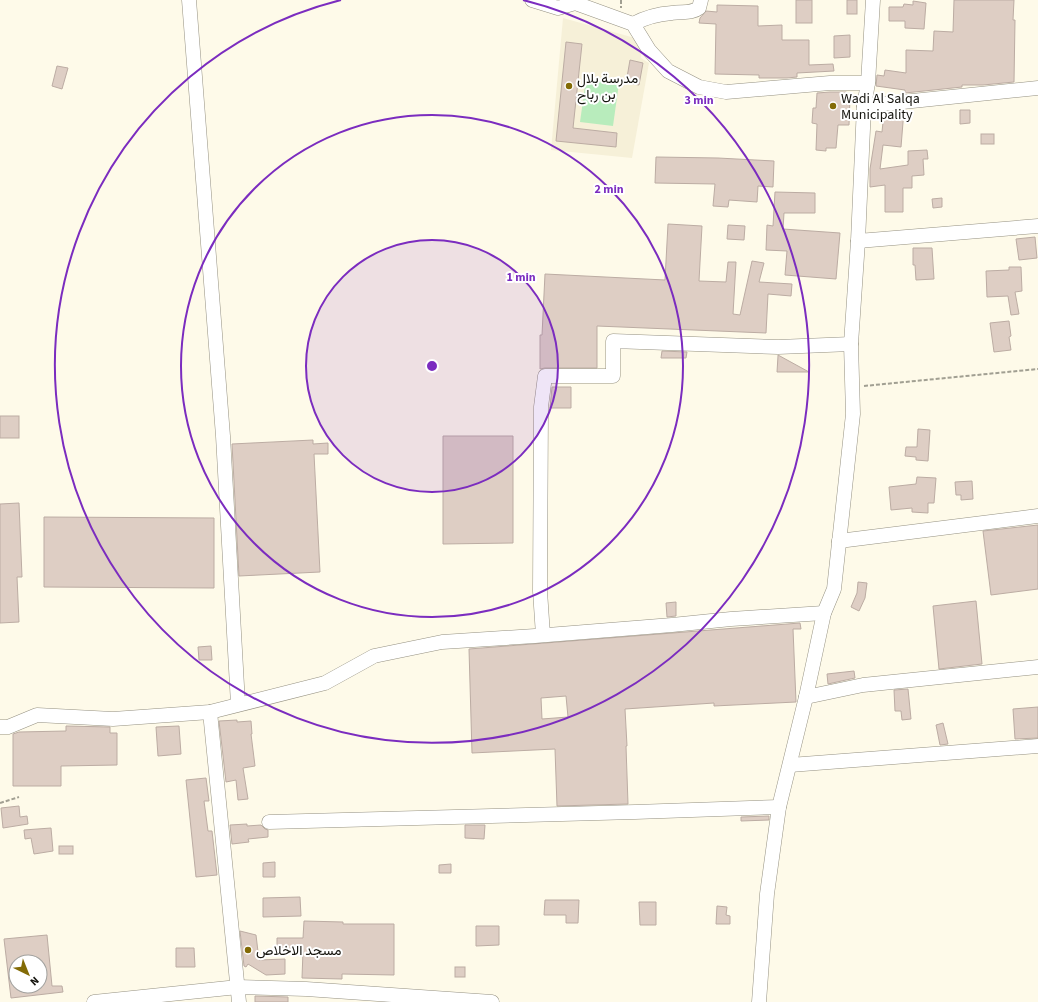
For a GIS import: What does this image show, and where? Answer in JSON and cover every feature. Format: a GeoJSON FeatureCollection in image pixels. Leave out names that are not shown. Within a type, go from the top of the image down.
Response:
{"type":"FeatureCollection","features":[{"type":"Feature","properties":{"kind":"street"},"geometry":{"type":"LineString","coordinates":[[189,0],[223,436],[238,704]]}},
{"type":"Feature","properties":{"kind":"street"},"geometry":{"type":"LineString","coordinates":[[532,0],[558,8],[575,2],[633,24],[649,50],[668,71],[699,87],[726,92],[830,83],[868,83]]}},
{"type":"Feature","properties":{"kind":"street"},"geometry":{"type":"LineString","coordinates":[[633,24],[645,17],[672,12],[694,12],[699,8],[701,0]]}},
{"type":"Feature","properties":{"kind":"street"},"geometry":{"type":"LineString","coordinates":[[759,1002],[767,894],[779,807],[806,697],[824,613],[834,589],[853,414],[852,344],[864,106],[868,83],[873,0]]}},
{"type":"Feature","properties":{"kind":"street"},"geometry":{"type":"LineString","coordinates":[[864,106],[1038,88]]}},
{"type":"Feature","properties":{"kind":"street"},"geometry":{"type":"LineString","coordinates":[[858,241],[1038,226]]}},
{"type":"Feature","properties":{"kind":"street"},"geometry":{"type":"LineString","coordinates":[[543,635],[540,591],[540,415],[545,376],[612,376],[613,341],[778,347],[852,344]]}},
{"type":"Feature","properties":{"kind":"street"},"geometry":{"type":"LineString","coordinates":[[839,541],[1038,516]]}},
{"type":"Feature","properties":{"kind":"street"},"geometry":{"type":"LineString","coordinates":[[0,727],[8,727],[37,715],[113,719],[210,712],[324,683],[374,656],[442,642],[824,613]]}},
{"type":"Feature","properties":{"kind":"street"},"geometry":{"type":"LineString","coordinates":[[806,697],[863,685],[1038,667]]}},
{"type":"Feature","properties":{"kind":"street"},"geometry":{"type":"LineString","coordinates":[[210,712],[239,1002]]}},
{"type":"Feature","properties":{"kind":"street"},"geometry":{"type":"LineString","coordinates":[[790,764],[1038,746]]}},
{"type":"Feature","properties":{"kind":"street"},"geometry":{"type":"LineString","coordinates":[[269,822],[779,807]]}},
{"type":"Feature","properties":{"kind":"street"},"geometry":{"type":"LineString","coordinates":[[94,1002],[238,987],[306,989],[492,1002]]}},
{"type":"Feature","properties":{"kind":"path"},"geometry":{"type":"LineString","coordinates":[[852,388],[1038,369]]}},
{"type":"Feature","properties":{"kind":"path"},"geometry":{"type":"LineString","coordinates":[[0,802],[20,797]]}},
{"type":"Feature","properties":{"kind":"shaded area"},"geometry":{"type":"Polygon","coordinates":[[[563,18],[642,40],[641,58],[649,63],[632,158],[551,150],[563,18]]]}},
{"type":"Feature","properties":{"kind":"green space"},"geometry":{"type":"Polygon","coordinates":[[[586,79],[619,83],[613,126],[580,122],[586,79]]]}},
{"type":"Feature","properties":{"kind":"building"},"geometry":{"type":"Polygon","coordinates":[[[796,0],[812,0],[812,23],[796,23],[796,0]]]}},
{"type":"Feature","properties":{"kind":"building"},"geometry":{"type":"Polygon","coordinates":[[[847,0],[857,0],[857,14],[847,14],[847,0]]]}},
{"type":"Feature","properties":{"kind":"building"},"geometry":{"type":"Polygon","coordinates":[[[954,0],[1014,0],[1014,82],[983,85],[962,85],[962,87],[905,93],[905,90],[876,86],[877,75],[884,76],[885,70],[906,73],[906,50],[933,51],[934,31],[953,32],[954,0]]]}},
{"type":"Feature","properties":{"kind":"building"},"geometry":{"type":"Polygon","coordinates":[[[913,1],[926,3],[924,29],[905,28],[905,21],[889,21],[889,7],[903,7],[904,4],[913,5],[913,1]]]}},
{"type":"Feature","properties":{"kind":"building"},"geometry":{"type":"Polygon","coordinates":[[[717,5],[758,6],[758,26],[782,25],[782,40],[809,40],[809,65],[833,64],[834,71],[797,73],[797,77],[787,78],[759,78],[759,75],[715,74],[716,24],[699,23],[700,18],[706,11],[717,12],[717,5]]]}},
{"type":"Feature","properties":{"kind":"building"},"geometry":{"type":"Polygon","coordinates":[[[850,35],[850,57],[834,58],[834,36],[850,35]]]}},
{"type":"Feature","properties":{"kind":"building","name":"مدرسة بلال بن رباح"},"geometry":{"type":"Polygon","coordinates":[[[566,42],[582,44],[573,128],[617,133],[616,147],[556,141],[566,42]]]}},
{"type":"Feature","properties":{"kind":"building"},"geometry":{"type":"Polygon","coordinates":[[[630,60],[643,63],[639,85],[626,83],[630,60]]]}},
{"type":"Feature","properties":{"kind":"building"},"geometry":{"type":"Polygon","coordinates":[[[57,66],[68,68],[62,89],[52,86],[57,66]]]}},
{"type":"Feature","properties":{"kind":"building","name":"Wadi Al Salqa Municipality"},"geometry":{"type":"Polygon","coordinates":[[[846,92],[849,94],[849,125],[838,125],[836,148],[826,148],[826,151],[816,150],[817,124],[812,123],[813,108],[816,108],[817,93],[846,92]]]}},
{"type":"Feature","properties":{"kind":"building"},"geometry":{"type":"Polygon","coordinates":[[[904,110],[901,147],[883,145],[880,169],[908,165],[908,151],[927,150],[928,159],[923,159],[924,175],[912,176],[912,188],[903,188],[903,212],[885,212],[885,185],[870,187],[870,169],[876,131],[882,132],[884,112],[904,110]]]}},
{"type":"Feature","properties":{"kind":"building"},"geometry":{"type":"Polygon","coordinates":[[[960,110],[970,110],[970,123],[960,124],[960,110]]]}},
{"type":"Feature","properties":{"kind":"building"},"geometry":{"type":"Polygon","coordinates":[[[981,134],[994,134],[994,144],[981,144],[981,134]]]}},
{"type":"Feature","properties":{"kind":"building"},"geometry":{"type":"Polygon","coordinates":[[[656,157],[774,161],[773,187],[758,186],[757,202],[729,200],[728,207],[713,206],[715,184],[655,183],[656,157]]]}},
{"type":"Feature","properties":{"kind":"building"},"geometry":{"type":"Polygon","coordinates":[[[775,192],[815,193],[815,213],[784,213],[783,229],[840,233],[836,279],[785,275],[787,251],[766,250],[767,225],[773,226],[775,192]]]}},
{"type":"Feature","properties":{"kind":"building"},"geometry":{"type":"Polygon","coordinates":[[[942,198],[942,207],[933,208],[932,199],[942,198]]]}},
{"type":"Feature","properties":{"kind":"building"},"geometry":{"type":"Polygon","coordinates":[[[668,224],[702,226],[699,281],[726,282],[728,262],[736,262],[733,314],[740,315],[752,261],[764,263],[759,282],[792,284],[791,296],[768,294],[766,333],[597,326],[597,368],[540,369],[540,335],[542,335],[545,274],[665,280],[668,224]]]}},
{"type":"Feature","properties":{"kind":"building"},"geometry":{"type":"Polygon","coordinates":[[[728,225],[745,226],[744,240],[727,239],[728,225]]]}},
{"type":"Feature","properties":{"kind":"building"},"geometry":{"type":"Polygon","coordinates":[[[1035,237],[1037,258],[1019,260],[1016,239],[1035,237]]]}},
{"type":"Feature","properties":{"kind":"building"},"geometry":{"type":"Polygon","coordinates":[[[913,248],[932,248],[934,279],[916,280],[915,265],[913,265],[913,248]]]}},
{"type":"Feature","properties":{"kind":"building"},"geometry":{"type":"Polygon","coordinates":[[[1009,267],[1021,267],[1022,291],[1015,292],[1019,314],[1011,315],[1008,296],[987,297],[986,271],[1009,270],[1009,267]]]}},
{"type":"Feature","properties":{"kind":"building"},"geometry":{"type":"Polygon","coordinates":[[[1009,321],[1011,350],[994,352],[990,323],[1009,321]]]}},
{"type":"Feature","properties":{"kind":"building"},"geometry":{"type":"Polygon","coordinates":[[[662,351],[687,352],[686,358],[661,358],[662,351]]]}},
{"type":"Feature","properties":{"kind":"building"},"geometry":{"type":"Polygon","coordinates":[[[778,355],[809,372],[777,372],[778,355]]]}},
{"type":"Feature","properties":{"kind":"building"},"geometry":{"type":"Polygon","coordinates":[[[552,387],[571,387],[571,408],[550,408],[552,387]]]}},
{"type":"Feature","properties":{"kind":"building"},"geometry":{"type":"Polygon","coordinates":[[[0,416],[19,416],[19,438],[0,438],[0,416]]]}},
{"type":"Feature","properties":{"kind":"building"},"geometry":{"type":"Polygon","coordinates":[[[918,429],[930,430],[928,461],[916,460],[916,457],[905,456],[906,447],[917,447],[918,429]]]}},
{"type":"Feature","properties":{"kind":"building"},"geometry":{"type":"Polygon","coordinates":[[[443,436],[513,436],[513,543],[443,544],[443,436]]]}},
{"type":"Feature","properties":{"kind":"building"},"geometry":{"type":"Polygon","coordinates":[[[313,440],[313,444],[328,443],[328,454],[314,454],[320,572],[239,576],[232,444],[313,440]]]}},
{"type":"Feature","properties":{"kind":"building"},"geometry":{"type":"Polygon","coordinates":[[[917,477],[936,478],[934,503],[928,503],[928,513],[912,512],[912,508],[891,510],[889,487],[916,484],[917,477]]]}},
{"type":"Feature","properties":{"kind":"building"},"geometry":{"type":"Polygon","coordinates":[[[972,481],[973,499],[961,500],[961,495],[956,495],[955,482],[972,481]]]}},
{"type":"Feature","properties":{"kind":"building"},"geometry":{"type":"Polygon","coordinates":[[[19,503],[22,577],[17,577],[19,622],[0,623],[0,504],[19,503]]]}},
{"type":"Feature","properties":{"kind":"building"},"geometry":{"type":"Polygon","coordinates":[[[44,517],[214,518],[214,588],[44,587],[44,517]]]}},
{"type":"Feature","properties":{"kind":"building"},"geometry":{"type":"Polygon","coordinates":[[[1038,525],[1038,589],[991,595],[983,531],[1038,525]]]}},
{"type":"Feature","properties":{"kind":"building"},"geometry":{"type":"Polygon","coordinates":[[[858,582],[867,583],[865,598],[859,611],[851,607],[857,593],[858,582]]]}},
{"type":"Feature","properties":{"kind":"building"},"geometry":{"type":"Polygon","coordinates":[[[976,601],[982,664],[939,669],[933,606],[976,601]]]}},
{"type":"Feature","properties":{"kind":"building"},"geometry":{"type":"Polygon","coordinates":[[[676,602],[676,616],[667,617],[666,603],[676,602]]]}},
{"type":"Feature","properties":{"kind":"building"},"geometry":{"type":"Polygon","coordinates":[[[800,623],[801,629],[793,629],[796,702],[714,706],[714,703],[625,709],[628,804],[557,806],[555,749],[472,753],[469,649],[800,623]],[[566,696],[541,698],[542,719],[568,717],[566,696]]]}},
{"type":"Feature","properties":{"kind":"building"},"geometry":{"type":"Polygon","coordinates":[[[211,646],[212,660],[199,660],[198,647],[211,646]]]}},
{"type":"Feature","properties":{"kind":"building"},"geometry":{"type":"Polygon","coordinates":[[[854,671],[855,678],[828,684],[827,674],[854,671]]]}},
{"type":"Feature","properties":{"kind":"building"},"geometry":{"type":"Polygon","coordinates":[[[908,689],[911,719],[902,720],[901,711],[895,711],[894,690],[908,689]]]}},
{"type":"Feature","properties":{"kind":"building"},"geometry":{"type":"Polygon","coordinates":[[[1038,707],[1038,738],[1015,739],[1013,709],[1038,707]]]}},
{"type":"Feature","properties":{"kind":"building"},"geometry":{"type":"Polygon","coordinates":[[[237,720],[237,722],[251,721],[255,766],[243,768],[248,799],[238,800],[236,780],[226,782],[219,721],[237,720]]]}},
{"type":"Feature","properties":{"kind":"building"},"geometry":{"type":"Polygon","coordinates":[[[943,723],[948,744],[940,745],[936,725],[943,723]]]}},
{"type":"Feature","properties":{"kind":"building"},"geometry":{"type":"Polygon","coordinates":[[[66,726],[110,727],[110,733],[117,733],[117,765],[61,766],[61,786],[13,786],[13,734],[19,732],[66,731],[66,726]]]}},
{"type":"Feature","properties":{"kind":"building"},"geometry":{"type":"Polygon","coordinates":[[[179,726],[181,754],[158,756],[156,727],[179,726]]]}},
{"type":"Feature","properties":{"kind":"building"},"geometry":{"type":"Polygon","coordinates":[[[206,778],[209,801],[204,801],[208,831],[212,831],[217,875],[196,877],[186,780],[206,778]]]}},
{"type":"Feature","properties":{"kind":"building"},"geometry":{"type":"Polygon","coordinates":[[[19,806],[20,817],[27,816],[28,824],[3,828],[1,808],[19,806]]]}},
{"type":"Feature","properties":{"kind":"building"},"geometry":{"type":"Polygon","coordinates":[[[769,816],[769,820],[741,821],[741,817],[769,816]]]}},
{"type":"Feature","properties":{"kind":"building"},"geometry":{"type":"Polygon","coordinates":[[[247,824],[247,826],[261,825],[268,830],[268,837],[248,839],[249,842],[232,844],[230,825],[247,824]]]}},
{"type":"Feature","properties":{"kind":"building"},"geometry":{"type":"Polygon","coordinates":[[[465,825],[485,825],[484,839],[465,838],[465,825]]]}},
{"type":"Feature","properties":{"kind":"building"},"geometry":{"type":"Polygon","coordinates":[[[51,828],[53,851],[34,854],[31,838],[25,839],[24,830],[51,828]]]}},
{"type":"Feature","properties":{"kind":"building"},"geometry":{"type":"Polygon","coordinates":[[[59,846],[73,846],[73,854],[59,854],[59,846]]]}},
{"type":"Feature","properties":{"kind":"building"},"geometry":{"type":"Polygon","coordinates":[[[275,862],[275,877],[263,877],[263,863],[275,862]]]}},
{"type":"Feature","properties":{"kind":"building"},"geometry":{"type":"Polygon","coordinates":[[[451,864],[451,873],[439,873],[439,865],[451,864]]]}},
{"type":"Feature","properties":{"kind":"building"},"geometry":{"type":"Polygon","coordinates":[[[300,897],[301,916],[263,917],[263,898],[300,897]]]}},
{"type":"Feature","properties":{"kind":"building"},"geometry":{"type":"Polygon","coordinates":[[[545,900],[579,900],[578,923],[566,923],[566,915],[544,915],[545,900]]]}},
{"type":"Feature","properties":{"kind":"building"},"geometry":{"type":"Polygon","coordinates":[[[639,902],[656,902],[656,925],[640,925],[639,902]]]}},
{"type":"Feature","properties":{"kind":"building"},"geometry":{"type":"Polygon","coordinates":[[[717,906],[727,907],[726,915],[730,916],[730,924],[716,924],[717,906]]]}},
{"type":"Feature","properties":{"kind":"building"},"geometry":{"type":"Polygon","coordinates":[[[304,921],[343,922],[343,924],[394,924],[394,975],[342,974],[342,979],[302,978],[303,951],[277,951],[277,938],[303,938],[304,921]]]}},
{"type":"Feature","properties":{"kind":"building"},"geometry":{"type":"Polygon","coordinates":[[[476,926],[499,926],[499,945],[476,946],[476,926]]]}},
{"type":"Feature","properties":{"kind":"building"},"geometry":{"type":"Polygon","coordinates":[[[240,931],[256,935],[259,960],[285,959],[285,974],[266,975],[248,964],[246,967],[244,966],[240,931]]]}},
{"type":"Feature","properties":{"kind":"building"},"geometry":{"type":"Polygon","coordinates":[[[47,935],[52,986],[62,986],[63,992],[48,994],[48,954],[8,954],[8,973],[4,939],[47,935]]]}},
{"type":"Feature","properties":{"kind":"building"},"geometry":{"type":"Polygon","coordinates":[[[176,948],[194,948],[195,967],[176,967],[176,948]]]}},
{"type":"Feature","properties":{"kind":"building"},"geometry":{"type":"Polygon","coordinates":[[[455,967],[465,967],[465,977],[455,977],[455,967]]]}},
{"type":"Feature","properties":{"kind":"building"},"geometry":{"type":"Polygon","coordinates":[[[11,994],[46,994],[11,998],[11,994]]]}},
{"type":"Feature","properties":{"kind":"building"},"geometry":{"type":"Polygon","coordinates":[[[255,996],[288,997],[288,1002],[255,1002],[255,996]]]}},
{"type":"Feature","properties":{"kind":"place","name":"مدرسة بلال بن رباح"},"geometry":{"type":"Point","coordinates":[569,86]}},
{"type":"Feature","properties":{"kind":"place","name":"Wadi Al Salqa Municipality"},"geometry":{"type":"Point","coordinates":[833,106]}},
{"type":"Feature","properties":{"kind":"place","name":"مسجد الاخلاص"},"geometry":{"type":"Point","coordinates":[248,950]}}]}
